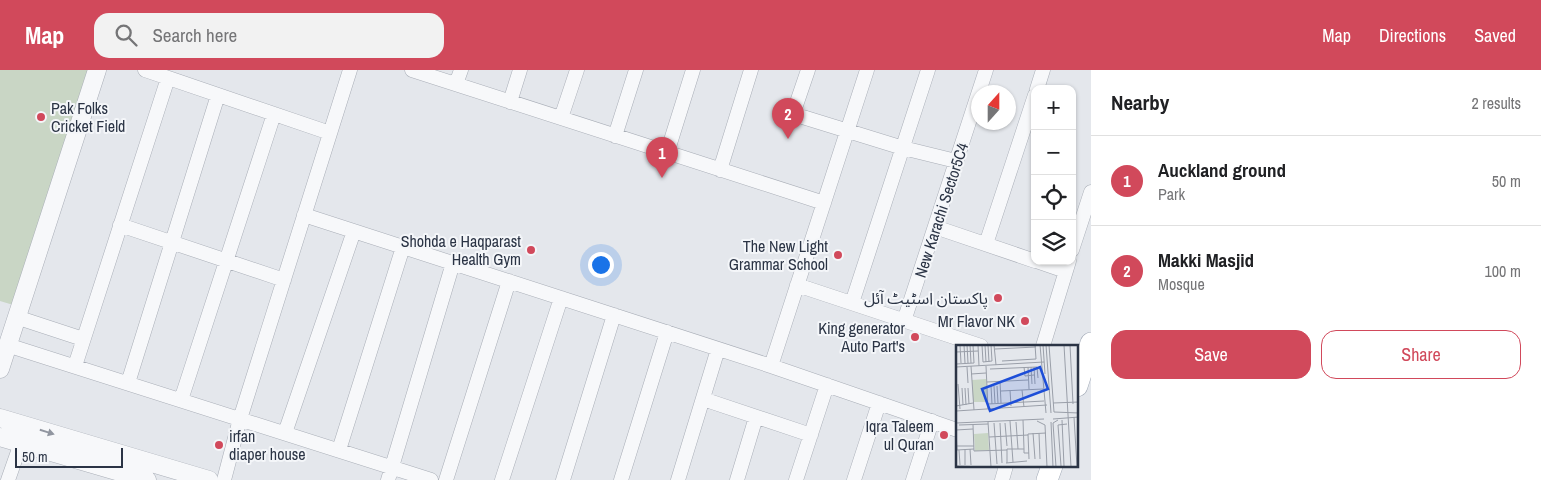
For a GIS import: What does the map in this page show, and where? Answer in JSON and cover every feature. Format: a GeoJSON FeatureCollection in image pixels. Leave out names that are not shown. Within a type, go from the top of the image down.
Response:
{"type":"FeatureCollection","features":[{"type":"Feature","properties":{"kind":"main road"},"geometry":{"type":"LineString","coordinates":[[1078,383],[1091,343]]}},
{"type":"Feature","properties":{"kind":"main road"},"geometry":{"type":"LineString","coordinates":[[1047,480],[1051,468]]}},
{"type":"Feature","properties":{"kind":"street"},"geometry":{"type":"LineString","coordinates":[[0,369],[98,70]]}},
{"type":"Feature","properties":{"kind":"street"},"geometry":{"type":"LineString","coordinates":[[145,70],[330,133]]}},
{"type":"Feature","properties":{"kind":"street"},"geometry":{"type":"LineString","coordinates":[[224,480],[240,419],[350,70]]}},
{"type":"Feature","properties":{"kind":"street"},"geometry":{"type":"LineString","coordinates":[[412,70],[824,203]]}},
{"type":"Feature","properties":{"kind":"street"},"geometry":{"type":"LineString","coordinates":[[456,84],[461,70]]}},
{"type":"Feature","properties":{"kind":"street"},"geometry":{"type":"LineString","coordinates":[[510,102],[520,70]]}},
{"type":"Feature","properties":{"kind":"street"},"geometry":{"type":"LineString","coordinates":[[561,118],[577,70]]}},
{"type":"Feature","properties":{"kind":"street"},"geometry":{"type":"LineString","coordinates":[[615,136],[636,70]]}},
{"type":"Feature","properties":{"kind":"street"},"geometry":{"type":"LineString","coordinates":[[667,153],[693,70]]}},
{"type":"Feature","properties":{"kind":"street"},"geometry":{"type":"LineString","coordinates":[[720,170],[751,70]]}},
{"type":"Feature","properties":{"kind":"street"},"geometry":{"type":"LineString","coordinates":[[808,70],[793,114],[902,148],[956,161]]}},
{"type":"Feature","properties":{"kind":"street"},"geometry":{"type":"LineString","coordinates":[[771,366],[867,70]]}},
{"type":"Feature","properties":{"kind":"street"},"geometry":{"type":"LineString","coordinates":[[852,303],[928,70]]}},
{"type":"Feature","properties":{"kind":"street","name":"New Karachi Sector5C4"},"geometry":{"type":"LineString","coordinates":[[904,321],[986,70]]}},
{"type":"Feature","properties":{"kind":"street"},"geometry":{"type":"LineString","coordinates":[[1038,85],[1043,70]]}},
{"type":"Feature","properties":{"kind":"street"},"geometry":{"type":"LineString","coordinates":[[75,366],[168,78]]}},
{"type":"Feature","properties":{"kind":"street"},"geometry":{"type":"LineString","coordinates":[[128,383],[218,95]]}},
{"type":"Feature","properties":{"kind":"street"},"geometry":{"type":"LineString","coordinates":[[986,244],[1031,107]]}},
{"type":"Feature","properties":{"kind":"street"},"geometry":{"type":"LineString","coordinates":[[181,400],[274,114]]}},
{"type":"Feature","properties":{"kind":"street"},"geometry":{"type":"LineString","coordinates":[[1076,238],[1091,192]]}},
{"type":"Feature","properties":{"kind":"street"},"geometry":{"type":"LineString","coordinates":[[304,215],[771,366],[956,430]]}},
{"type":"Feature","properties":{"kind":"street"},"geometry":{"type":"LineString","coordinates":[[120,226],[284,280]]}},
{"type":"Feature","properties":{"kind":"street"},"geometry":{"type":"LineString","coordinates":[[935,227],[1031,260]]}},
{"type":"Feature","properties":{"kind":"street"},"geometry":{"type":"LineString","coordinates":[[285,433],[354,231]]}},
{"type":"Feature","properties":{"kind":"street"},"geometry":{"type":"LineString","coordinates":[[339,450],[403,247]]}},
{"type":"Feature","properties":{"kind":"street"},"geometry":{"type":"LineString","coordinates":[[390,474],[453,263]]}},
{"type":"Feature","properties":{"kind":"street"},"geometry":{"type":"LineString","coordinates":[[1043,345],[1067,266]]}},
{"type":"Feature","properties":{"kind":"street"},"geometry":{"type":"LineString","coordinates":[[446,480],[509,281]]}},
{"type":"Feature","properties":{"kind":"street"},"geometry":{"type":"LineString","coordinates":[[797,285],[978,345]]}},
{"type":"Feature","properties":{"kind":"street"},"geometry":{"type":"LineString","coordinates":[[502,480],[562,298]]}},
{"type":"Feature","properties":{"kind":"street"},"geometry":{"type":"LineString","coordinates":[[563,480],[614,315]]}},
{"type":"Feature","properties":{"kind":"street"},"geometry":{"type":"LineString","coordinates":[[16,318],[83,339]]}},
{"type":"Feature","properties":{"kind":"street"},"geometry":{"type":"LineString","coordinates":[[621,480],[666,332]]}},
{"type":"Feature","properties":{"kind":"street"},"geometry":{"type":"LineString","coordinates":[[7,345],[339,450],[390,474],[431,480]]}},
{"type":"Feature","properties":{"kind":"street"},"geometry":{"type":"LineString","coordinates":[[678,480],[718,349]]}},
{"type":"Feature","properties":{"kind":"street"},"geometry":{"type":"LineString","coordinates":[[796,480],[827,385]]}},
{"type":"Feature","properties":{"kind":"street"},"geometry":{"type":"LineString","coordinates":[[703,399],[811,434]]}},
{"type":"Feature","properties":{"kind":"street"},"geometry":{"type":"LineString","coordinates":[[854,480],[879,403]]}},
{"type":"Feature","properties":{"kind":"street"},"geometry":{"type":"LineString","coordinates":[[737,480],[756,416]]}},
{"type":"Feature","properties":{"kind":"street"},"geometry":{"type":"LineString","coordinates":[[0,418],[209,480]]}},
{"type":"Feature","properties":{"kind":"street"},"geometry":{"type":"LineString","coordinates":[[913,480],[932,421]]}},
{"type":"Feature","properties":{"kind":"street"},"geometry":{"type":"LineString","coordinates":[[0,437],[147,480]]}},
{"type":"Feature","properties":{"kind":"street"},"geometry":{"type":"LineString","coordinates":[[8,480],[20,442]]}},
{"type":"Feature","properties":{"kind":"green space"},"geometry":{"type":"Polygon","coordinates":[[[0,70],[97,70],[20,307],[0,301],[0,70]]]}},
{"type":"Feature","properties":{"kind":"place","name":"Pak Folks Cricket Field"},"geometry":{"type":"Point","coordinates":[41,117]}},
{"type":"Feature","properties":{"kind":"place","name":"Makki Masjid"},"geometry":{"type":"Point","coordinates":[788,139]}},
{"type":"Feature","properties":{"kind":"place","name":"Auckland ground"},"geometry":{"type":"Point","coordinates":[662,178]}},
{"type":"Feature","properties":{"kind":"place","name":"Shohda e Haqparast Health Gym"},"geometry":{"type":"Point","coordinates":[531,250]}},
{"type":"Feature","properties":{"kind":"place","name":"The New Light Grammar School"},"geometry":{"type":"Point","coordinates":[838,255]}},
{"type":"Feature","properties":{"kind":"place","name":"پاکستان اسٹیٹ آئل"},"geometry":{"type":"Point","coordinates":[998,298]}},
{"type":"Feature","properties":{"kind":"place","name":"Mr Flavor NK"},"geometry":{"type":"Point","coordinates":[1025,321]}},
{"type":"Feature","properties":{"kind":"place","name":"King generator Auto Part's"},"geometry":{"type":"Point","coordinates":[915,337]}},
{"type":"Feature","properties":{"kind":"place","name":"Iqra Taleem ul Quran"},"geometry":{"type":"Point","coordinates":[944,435]}},
{"type":"Feature","properties":{"kind":"place","name":"irfan diaper house"},"geometry":{"type":"Point","coordinates":[219,445]}}]}
